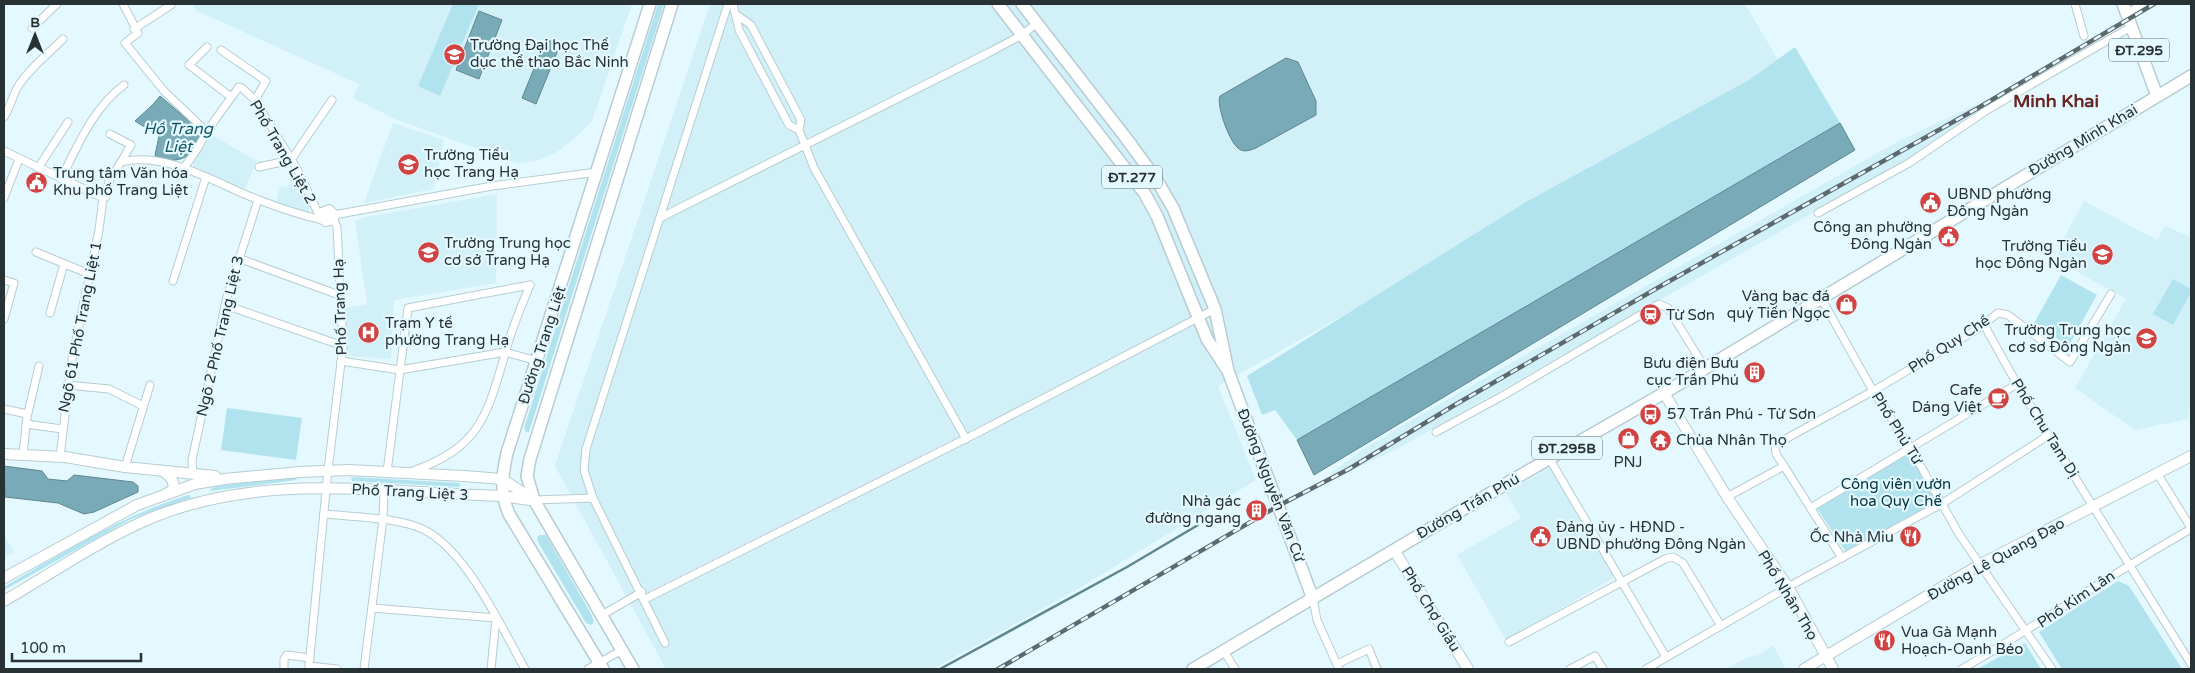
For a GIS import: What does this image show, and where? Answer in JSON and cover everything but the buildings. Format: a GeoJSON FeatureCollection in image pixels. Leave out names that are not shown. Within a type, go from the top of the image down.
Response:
{"type":"FeatureCollection","features":[{"type":"Feature","properties":{"kind":"main road","name":"Đường Trang Liệt"},"geometry":{"type":"LineString","coordinates":[[602,666],[509,514],[502,496],[502,479],[507,453],[650,4]]}},
{"type":"Feature","properties":{"kind":"main road","name":"Đường Trang Liệt"},"geometry":{"type":"LineString","coordinates":[[633,669],[534,500],[527,476],[530,459],[672,4]]}},
{"type":"Feature","properties":{"kind":"main road","name":"Đường Nguyễn Văn Cừ"},"geometry":{"type":"LineString","coordinates":[[998,4],[1145,194],[1156,216],[1196,317],[1207,339],[1228,372]]}},
{"type":"Feature","properties":{"kind":"main road","name":"Đường Nguyễn Văn Cừ"},"geometry":{"type":"LineString","coordinates":[[1022,4],[1156,179],[1173,208],[1215,309],[1228,372],[1313,599]]}},
{"type":"Feature","properties":{"kind":"main road","name":"ĐT.295"},"geometry":{"type":"LineString","coordinates":[[2124,9],[2157,96]]}},
{"type":"Feature","properties":{"kind":"main road","name":"Đường Minh Khai"},"geometry":{"type":"LineString","coordinates":[[1821,298],[2191,76]]}},
{"type":"Feature","properties":{"kind":"main road","name":"Đường Trần Phú"},"geometry":{"type":"LineString","coordinates":[[1192,669],[1549,458],[1664,393],[1821,298]]}},
{"type":"Feature","properties":{"kind":"main road","name":"Phố Nhân Thọ"},"geometry":{"type":"LineString","coordinates":[[1664,393],[1727,498],[1788,587],[1824,656],[1833,669]]}},
{"type":"Feature","properties":{"kind":"main road","name":"Phố Trang Liệt 3"},"geometry":{"type":"LineString","coordinates":[[4,454],[60,457],[163,471],[194,479],[234,478],[328,470],[502,479],[534,500]]}},
{"type":"Feature","properties":{"kind":"main road","name":"Đường Lê Quang Đạo"},"geometry":{"type":"LineString","coordinates":[[1804,669],[1981,564],[2191,456]]}},
{"type":"Feature","properties":{"kind":"main road"},"geometry":{"type":"LineString","coordinates":[[163,471],[172,479],[174,485],[172,490],[166,495]]}},
{"type":"Feature","properties":{"kind":"main road","name":"Phố Trang Liệt 3"},"geometry":{"type":"LineString","coordinates":[[4,578],[120,513],[166,495],[194,479]]}},
{"type":"Feature","properties":{"kind":"main road"},"geometry":{"type":"LineString","coordinates":[[194,479],[201,502]]}},
{"type":"Feature","properties":{"kind":"main road","name":"Phố Trang Liệt 3"},"geometry":{"type":"LineString","coordinates":[[4,601],[142,522],[201,502],[274,490],[326,488],[502,496],[534,500]]}},
{"type":"Feature","properties":{"kind":"main road","name":"Phố Chợ Giầu"},"geometry":{"type":"LineString","coordinates":[[1394,550],[1468,669]]}},
{"type":"Feature","properties":{"kind":"street"},"geometry":{"type":"LineString","coordinates":[[32,28],[57,4]]}},
{"type":"Feature","properties":{"kind":"street"},"geometry":{"type":"LineString","coordinates":[[123,4],[138,34],[124,43],[164,91],[207,132]]}},
{"type":"Feature","properties":{"kind":"street"},"geometry":{"type":"LineString","coordinates":[[665,643],[643,595],[593,498],[584,470],[586,449],[728,4]]}},
{"type":"Feature","properties":{"kind":"street"},"geometry":{"type":"LineString","coordinates":[[733,4],[739,30],[789,125],[799,130]]}},
{"type":"Feature","properties":{"kind":"street"},"geometry":{"type":"LineString","coordinates":[[2075,4],[2084,36]]}},
{"type":"Feature","properties":{"kind":"street"},"geometry":{"type":"LineString","coordinates":[[2124,9],[2143,4]]}},
{"type":"Feature","properties":{"kind":"street"},"geometry":{"type":"LineString","coordinates":[[134,29],[171,5]]}},
{"type":"Feature","properties":{"kind":"street"},"geometry":{"type":"LineString","coordinates":[[737,15],[751,25],[801,120],[799,130],[814,168],[966,439]]}},
{"type":"Feature","properties":{"kind":"street"},"geometry":{"type":"LineString","coordinates":[[660,218],[1022,35],[1037,23]]}},
{"type":"Feature","properties":{"kind":"street"},"geometry":{"type":"LineString","coordinates":[[1818,213],[1909,163],[1987,110],[2131,27]]}},
{"type":"Feature","properties":{"kind":"street"},"geometry":{"type":"LineString","coordinates":[[4,117],[12,105],[14,93],[20,83],[63,39]]}},
{"type":"Feature","properties":{"kind":"street"},"geometry":{"type":"LineString","coordinates":[[207,47],[189,64],[231,97]]}},
{"type":"Feature","properties":{"kind":"street"},"geometry":{"type":"LineString","coordinates":[[221,50],[266,81],[254,100]]}},
{"type":"Feature","properties":{"kind":"street"},"geometry":{"type":"LineString","coordinates":[[61,179],[93,119],[112,94],[124,85]]}},
{"type":"Feature","properties":{"kind":"street","name":"Phố Trang Liệt 2"},"geometry":{"type":"LineString","coordinates":[[184,168],[192,159],[207,132],[239,87],[254,100],[291,160],[312,197],[318,212],[328,217]]}},
{"type":"Feature","properties":{"kind":"street"},"geometry":{"type":"LineString","coordinates":[[259,167],[291,160],[332,100]]}},
{"type":"Feature","properties":{"kind":"street"},"geometry":{"type":"LineString","coordinates":[[38,168],[68,122]]}},
{"type":"Feature","properties":{"kind":"street","name":"Ngõ 61 Phố Trang Liệt 1"},"geometry":{"type":"LineString","coordinates":[[60,457],[67,385],[103,198],[106,197],[109,181],[132,145],[110,134]]}},
{"type":"Feature","properties":{"kind":"street"},"geometry":{"type":"LineString","coordinates":[[4,151],[103,198]]}},
{"type":"Feature","properties":{"kind":"street"},"geometry":{"type":"LineString","coordinates":[[4,198],[19,159]]}},
{"type":"Feature","properties":{"kind":"street"},"geometry":{"type":"LineString","coordinates":[[121,162],[132,160],[157,162],[184,168],[258,200],[303,216],[328,217],[492,186],[597,172]]}},
{"type":"Feature","properties":{"kind":"street"},"geometry":{"type":"LineString","coordinates":[[173,281],[206,177]]}},
{"type":"Feature","properties":{"kind":"street","name":"Ngõ 2 Phố Trang Liệt 3"},"geometry":{"type":"LineString","coordinates":[[194,479],[192,460],[225,305],[238,258],[258,200]]}},
{"type":"Feature","properties":{"kind":"street","name":"Phố Trang Hạ"},"geometry":{"type":"LineString","coordinates":[[310,658],[326,488],[343,346],[337,227],[328,217]]}},
{"type":"Feature","properties":{"kind":"street"},"geometry":{"type":"LineString","coordinates":[[36,252],[89,274]]}},
{"type":"Feature","properties":{"kind":"street"},"geometry":{"type":"LineString","coordinates":[[238,258],[339,295]]}},
{"type":"Feature","properties":{"kind":"street"},"geometry":{"type":"LineString","coordinates":[[50,314],[64,264]]}},
{"type":"Feature","properties":{"kind":"street"},"geometry":{"type":"LineString","coordinates":[[4,280],[14,282],[4,319]]}},
{"type":"Feature","properties":{"kind":"street"},"geometry":{"type":"LineString","coordinates":[[387,472],[408,308],[530,285],[505,352],[493,396],[479,427],[455,450],[424,467],[408,473]]}},
{"type":"Feature","properties":{"kind":"street","name":"Phố Quy Chế"},"geometry":{"type":"LineString","coordinates":[[1842,558],[1812,507],[1776,454],[1775,446],[1874,391],[1976,330],[1998,313],[2008,315],[2070,362],[2111,294]]}},
{"type":"Feature","properties":{"kind":"street","name":"Phố Phủ Từ"},"geometry":{"type":"LineString","coordinates":[[1821,298],[1874,391],[1943,503],[1959,534],[2028,631]]}},
{"type":"Feature","properties":{"kind":"street"},"geometry":{"type":"LineString","coordinates":[[1436,432],[1504,395],[1659,304],[1668,308],[1705,368]]}},
{"type":"Feature","properties":{"kind":"street"},"geometry":{"type":"LineString","coordinates":[[225,305],[343,346]]}},
{"type":"Feature","properties":{"kind":"street"},"geometry":{"type":"LineString","coordinates":[[602,615],[966,439],[1196,317],[1215,309]]}},
{"type":"Feature","properties":{"kind":"street","name":"Phố Chu Tam Dị"},"geometry":{"type":"LineString","coordinates":[[1983,323],[2017,384],[2191,664]]}},
{"type":"Feature","properties":{"kind":"street"},"geometry":{"type":"LineString","coordinates":[[342,361],[400,370],[505,352],[537,361]]}},
{"type":"Feature","properties":{"kind":"street"},"geometry":{"type":"LineString","coordinates":[[23,455],[27,414],[38,366]]}},
{"type":"Feature","properties":{"kind":"street"},"geometry":{"type":"LineString","coordinates":[[1812,507],[2017,384]]}},
{"type":"Feature","properties":{"kind":"street"},"geometry":{"type":"LineString","coordinates":[[67,385],[109,389],[143,406]]}},
{"type":"Feature","properties":{"kind":"street"},"geometry":{"type":"LineString","coordinates":[[125,467],[150,385]]}},
{"type":"Feature","properties":{"kind":"street"},"geometry":{"type":"LineString","coordinates":[[4,409],[27,414]]}},
{"type":"Feature","properties":{"kind":"street"},"geometry":{"type":"LineString","coordinates":[[26,424],[62,429]]}},
{"type":"Feature","properties":{"kind":"street"},"geometry":{"type":"LineString","coordinates":[[1646,669],[1788,587],[1943,503],[2049,435]]}},
{"type":"Feature","properties":{"kind":"street"},"geometry":{"type":"LineString","coordinates":[[1549,458],[1666,657]]}},
{"type":"Feature","properties":{"kind":"street"},"geometry":{"type":"LineString","coordinates":[[1727,498],[1784,466]]}},
{"type":"Feature","properties":{"kind":"street"},"geometry":{"type":"LineString","coordinates":[[2157,473],[2191,529]]}},
{"type":"Feature","properties":{"kind":"street"},"geometry":{"type":"LineString","coordinates":[[364,669],[384,490]]}},
{"type":"Feature","properties":{"kind":"street"},"geometry":{"type":"LineString","coordinates":[[534,500],[593,498]]}},
{"type":"Feature","properties":{"kind":"street"},"geometry":{"type":"LineString","coordinates":[[324,514],[382,519],[417,526],[441,540],[459,557],[525,669]]}},
{"type":"Feature","properties":{"kind":"street","name":"Phố Kim Lân"},"geometry":{"type":"LineString","coordinates":[[1962,669],[2028,631],[2129,564],[2191,529]]}},
{"type":"Feature","properties":{"kind":"street"},"geometry":{"type":"LineString","coordinates":[[1509,642],[1665,559],[1677,558],[1683,563],[1721,626]]}},
{"type":"Feature","properties":{"kind":"street"},"geometry":{"type":"LineString","coordinates":[[1313,599],[1316,620],[1338,666],[1368,649],[1377,669]]}},
{"type":"Feature","properties":{"kind":"street"},"geometry":{"type":"LineString","coordinates":[[372,608],[496,618]]}},
{"type":"Feature","properties":{"kind":"street"},"geometry":{"type":"LineString","coordinates":[[491,669],[496,618]]}},
{"type":"Feature","properties":{"kind":"street"},"geometry":{"type":"LineString","coordinates":[[2028,631],[2052,669]]}},
{"type":"Feature","properties":{"kind":"street"},"geometry":{"type":"LineString","coordinates":[[588,669],[602,666],[622,650]]}},
{"type":"Feature","properties":{"kind":"street"},"geometry":{"type":"LineString","coordinates":[[1224,651],[1235,669]]}},
{"type":"Feature","properties":{"kind":"street"},"geometry":{"type":"LineString","coordinates":[[284,669],[284,659],[287,655],[310,658],[309,666],[337,669]]}},
{"type":"Feature","properties":{"kind":"street"},"geometry":{"type":"LineString","coordinates":[[1570,669],[1595,656],[1603,669]]}},
{"type":"Feature","properties":{"kind":"shaded area","name":"Trường Đại học Thể dục thể thao Bắc Ninh"},"geometry":{"type":"Polygon","coordinates":[[[192,4],[632,4],[592,121],[574,139],[557,152],[537,161],[517,163],[395,119],[353,98],[359,84],[197,11],[192,4]]]}},
{"type":"Feature","properties":{"kind":"shaded area"},"geometry":{"type":"Polygon","coordinates":[[[710,4],[1745,4],[1783,68],[1218,386],[1256,480],[1076,590],[933,669],[666,669],[555,466],[710,4]]]}},
{"type":"Feature","properties":{"kind":"shaded area"},"geometry":{"type":"Polygon","coordinates":[[[1977,104],[1981,109],[1901,163],[1399,448],[1335,478],[1332,472],[1362,450],[1410,421],[1895,143],[1977,104]]]}},
{"type":"Feature","properties":{"kind":"shaded area","name":"Trường Tiểu học Trang Hạ"},"geometry":{"type":"Polygon","coordinates":[[[393,123],[444,140],[433,189],[364,203],[393,123]]]}},
{"type":"Feature","properties":{"kind":"shaded area"},"geometry":{"type":"Polygon","coordinates":[[[212,135],[257,161],[245,189],[194,167],[193,163],[212,135]]]}},
{"type":"Feature","properties":{"kind":"shaded area"},"geometry":{"type":"Polygon","coordinates":[[[298,173],[312,196],[309,212],[275,205],[280,187],[289,186],[291,178],[298,173]]]}},
{"type":"Feature","properties":{"kind":"shaded area","name":"Trường Trung học cơ sở Trang Hạ"},"geometry":{"type":"Polygon","coordinates":[[[497,194],[496,283],[394,300],[391,359],[347,356],[346,308],[367,304],[355,221],[366,217],[497,194]]]}},
{"type":"Feature","properties":{"kind":"shaded area","name":"Trường Trung học cơ sơ Đông Ngàn"},"geometry":{"type":"Polygon","coordinates":[[[2084,201],[2157,240],[2165,226],[2191,237],[2191,398],[2188,419],[2135,430],[2075,388],[2126,299],[2058,261],[2058,249],[2084,201]]]}},
{"type":"Feature","properties":{"kind":"shaded area","name":"Đảng ủy - HĐND - UBND phường Đông Ngàn"},"geometry":{"type":"Polygon","coordinates":[[[1551,467],[1613,573],[1612,579],[1506,640],[1457,555],[1521,518],[1506,493],[1551,467]]]}},
{"type":"Feature","properties":{"kind":"shaded area"},"geometry":{"type":"Polygon","coordinates":[[[4,535],[14,552],[4,558],[4,535]]]}},
{"type":"Feature","properties":{"kind":"shaded area"},"geometry":{"type":"Polygon","coordinates":[[[1773,645],[1786,669],[1725,669],[1748,657],[1759,655],[1773,645]]]}},
{"type":"Feature","properties":{"kind":"green space"},"geometry":{"type":"Polygon","coordinates":[[[453,4],[479,4],[440,96],[418,86],[453,4]]]}},
{"type":"Feature","properties":{"kind":"green space"},"geometry":{"type":"Polygon","coordinates":[[[658,4],[664,4],[529,432],[526,432],[524,428],[658,4]]]}},
{"type":"Feature","properties":{"kind":"green space"},"geometry":{"type":"Polygon","coordinates":[[[1795,47],[1840,123],[1297,440],[1275,410],[1262,415],[1247,376],[1526,202],[1749,80],[1795,47]]]}},
{"type":"Feature","properties":{"kind":"green space"},"geometry":{"type":"Polygon","coordinates":[[[2061,275],[2097,295],[2069,345],[2033,325],[2061,275]]]}},
{"type":"Feature","properties":{"kind":"green space"},"geometry":{"type":"Polygon","coordinates":[[[2173,279],[2191,289],[2191,292],[2173,325],[2153,314],[2173,279]]]}},
{"type":"Feature","properties":{"kind":"green space"},"geometry":{"type":"Polygon","coordinates":[[[227,408],[302,418],[296,460],[221,450],[227,408]]]}},
{"type":"Feature","properties":{"kind":"green space","name":"Công viên vườn hoa Quy Chế"},"geometry":{"type":"Polygon","coordinates":[[[1911,452],[1938,502],[1846,552],[1816,507],[1911,452]]]}},
{"type":"Feature","properties":{"kind":"green space"},"geometry":{"type":"Polygon","coordinates":[[[294,477],[297,480],[210,491],[212,488],[219,486],[294,477]]]}},
{"type":"Feature","properties":{"kind":"green space"},"geometry":{"type":"Polygon","coordinates":[[[351,478],[459,483],[461,485],[458,487],[352,481],[351,478]]]}},
{"type":"Feature","properties":{"kind":"green space"},"geometry":{"type":"Polygon","coordinates":[[[188,495],[191,498],[131,519],[4,590],[4,587],[116,524],[139,513],[188,495]]]}},
{"type":"Feature","properties":{"kind":"green space"},"geometry":{"type":"Polygon","coordinates":[[[546,535],[591,614],[594,622],[591,625],[586,623],[538,542],[537,537],[546,535]]]}},
{"type":"Feature","properties":{"kind":"green space"},"geometry":{"type":"Polygon","coordinates":[[[2118,581],[2129,586],[2182,669],[2062,669],[2039,632],[2118,581]]]}},
{"type":"Feature","properties":{"kind":"green space"},"geometry":{"type":"Polygon","coordinates":[[[2025,643],[2041,669],[1977,669],[2025,643]]]}},
{"type":"Feature","properties":{"kind":"water"},"geometry":{"type":"Polygon","coordinates":[[[479,11],[502,20],[479,79],[456,70],[479,11]]]}},
{"type":"Feature","properties":{"kind":"water"},"geometry":{"type":"Polygon","coordinates":[[[546,39],[560,45],[536,104],[522,98],[546,39]]]}},
{"type":"Feature","properties":{"kind":"water"},"geometry":{"type":"Polygon","coordinates":[[[1286,58],[1298,62],[1316,101],[1316,115],[1256,148],[1243,151],[1234,143],[1227,130],[1220,107],[1220,96],[1286,58]]]}},
{"type":"Feature","properties":{"kind":"water","name":"Hồ Trang Liệt"},"geometry":{"type":"Polygon","coordinates":[[[160,96],[201,131],[196,147],[186,157],[172,160],[156,157],[159,136],[135,121],[160,96]]]}},
{"type":"Feature","properties":{"kind":"water"},"geometry":{"type":"Polygon","coordinates":[[[1840,123],[1855,150],[1314,475],[1297,440],[1840,123]]]}},
{"type":"Feature","properties":{"kind":"water"},"geometry":{"type":"Polygon","coordinates":[[[4,466],[42,471],[48,479],[67,481],[74,475],[133,482],[138,486],[138,492],[94,512],[84,514],[58,503],[5,497],[4,466]]]}},
{"type":"Feature","properties":{"kind":"waterway"},"geometry":{"type":"LineString","coordinates":[[940,669],[1127,567],[1198,525]]}},
{"type":"Feature","properties":{"kind":"railway"},"geometry":{"type":"LineString","coordinates":[[998,669],[1278,506],[1349,469],[1453,406],[1666,283],[1978,108],[2154,4]]}},
{"type":"Feature","properties":{"kind":"place","name":"Trường Đại học Thể dục thể thao Bắc Ninh"},"geometry":{"type":"Point","coordinates":[454,54]}},
{"type":"Feature","properties":{"kind":"place","name":"Trường Tiểu học Trang Hạ"},"geometry":{"type":"Point","coordinates":[408,164]}},
{"type":"Feature","properties":{"kind":"place","name":"Trung tâm Văn hóa Khu phố Trang Liệt"},"geometry":{"type":"Point","coordinates":[37,182]}},
{"type":"Feature","properties":{"kind":"place","name":"UBND phường Đông Ngàn"},"geometry":{"type":"Point","coordinates":[1931,203]}},
{"type":"Feature","properties":{"kind":"place","name":"Công an phường Đông Ngàn"},"geometry":{"type":"Point","coordinates":[1948,236]}},
{"type":"Feature","properties":{"kind":"place","name":"Trường Trung học cơ sở Trang Hạ"},"geometry":{"type":"Point","coordinates":[428,252]}},
{"type":"Feature","properties":{"kind":"place","name":"Trường Tiểu học Đông Ngàn"},"geometry":{"type":"Point","coordinates":[2103,255]}},
{"type":"Feature","properties":{"kind":"place","name":"Vàng bạc đá quý Tiến Ngọc"},"geometry":{"type":"Point","coordinates":[1846,305]}},
{"type":"Feature","properties":{"kind":"place","name":"Từ Sơn"},"geometry":{"type":"Point","coordinates":[1650,315]}},
{"type":"Feature","properties":{"kind":"place","name":"Trạm Y tế phường Trang Hạ"},"geometry":{"type":"Point","coordinates":[369,332]}},
{"type":"Feature","properties":{"kind":"place","name":"Trường Trung học cơ sơ Đông Ngàn"},"geometry":{"type":"Point","coordinates":[2147,339]}},
{"type":"Feature","properties":{"kind":"place","name":"Bưu điện Bưu cục Trần Phú"},"geometry":{"type":"Point","coordinates":[1755,372]}},
{"type":"Feature","properties":{"kind":"place","name":"Cafe Dáng Việt"},"geometry":{"type":"Point","coordinates":[1998,399]}},
{"type":"Feature","properties":{"kind":"place","name":"57 Trần Phú - Từ Sơn"},"geometry":{"type":"Point","coordinates":[1651,414]}},
{"type":"Feature","properties":{"kind":"place","name":"PNJ"},"geometry":{"type":"Point","coordinates":[1628,439]}},
{"type":"Feature","properties":{"kind":"place","name":"Chùa Nhân Thọ"},"geometry":{"type":"Point","coordinates":[1660,440]}},
{"type":"Feature","properties":{"kind":"place","name":"Nhà gác đường ngang"},"geometry":{"type":"Point","coordinates":[1257,510]}},
{"type":"Feature","properties":{"kind":"place","name":"Đảng ủy - HĐND - UBND phường Đông Ngàn"},"geometry":{"type":"Point","coordinates":[1540,536]}},
{"type":"Feature","properties":{"kind":"place","name":"Ốc Nhà Miu"},"geometry":{"type":"Point","coordinates":[1910,537]}},
{"type":"Feature","properties":{"kind":"place","name":"Vua Gà Mạnh Hoạch-Oanh Béo"},"geometry":{"type":"Point","coordinates":[1885,641]}},
{"type":"Feature","properties":{"kind":"district","name":"Minh Khai"},"geometry":{"type":"Point","coordinates":[2056,101]}}]}
